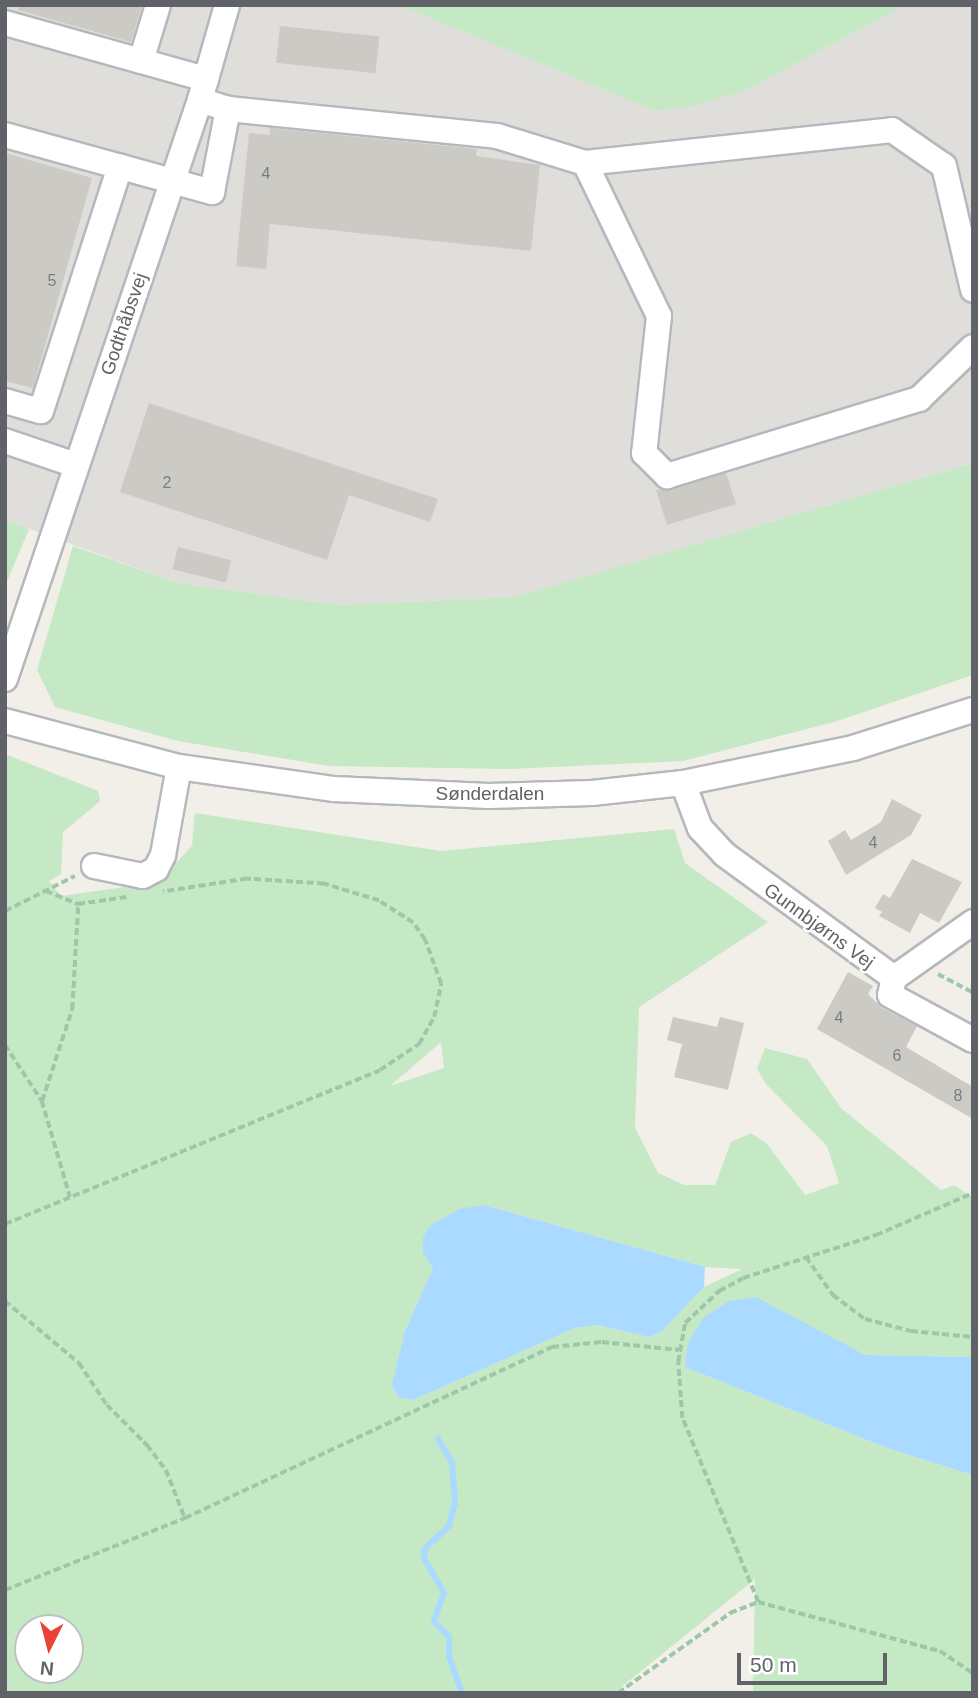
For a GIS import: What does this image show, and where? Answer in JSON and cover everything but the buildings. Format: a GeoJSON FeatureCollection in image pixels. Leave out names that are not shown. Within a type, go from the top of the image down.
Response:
{"type":"FeatureCollection","features":[{"type":"Feature","properties":{"kind":"street"},"geometry":{"type":"LineString","coordinates":[[141,61],[158,5]]}},
{"type":"Feature","properties":{"kind":"street","name":"Godthåbsvej"},"geometry":{"type":"LineString","coordinates":[[5,679],[203,90],[227,5]]}},
{"type":"Feature","properties":{"kind":"street"},"geometry":{"type":"LineString","coordinates":[[5,23],[141,61],[203,90],[228,109],[497,136],[585,163],[892,130],[944,166],[973,290]]}},
{"type":"Feature","properties":{"kind":"street"},"geometry":{"type":"LineString","coordinates":[[5,135],[212,192],[228,109]]}},
{"type":"Feature","properties":{"kind":"street"},"geometry":{"type":"LineString","coordinates":[[585,163],[659,316],[644,453],[667,476],[919,399],[973,347]]}},
{"type":"Feature","properties":{"kind":"street"},"geometry":{"type":"LineString","coordinates":[[5,401],[41,411],[120,166]]}},
{"type":"Feature","properties":{"kind":"street"},"geometry":{"type":"LineString","coordinates":[[5,441],[76,465]]}},
{"type":"Feature","properties":{"kind":"street","name":"Sønderdalen"},"geometry":{"type":"LineString","coordinates":[[5,720],[179,767],[334,789],[489,796],[592,793],[683,783],[853,748],[973,710]]}},
{"type":"Feature","properties":{"kind":"street"},"geometry":{"type":"LineString","coordinates":[[94,866],[143,876],[156,869],[163,855],[179,767]]}},
{"type":"Feature","properties":{"kind":"street","name":"Gunnbjørns Vej"},"geometry":{"type":"LineString","coordinates":[[683,783],[700,828],[724,854],[894,978],[890,995],[973,1040]]}},
{"type":"Feature","properties":{"kind":"street"},"geometry":{"type":"LineString","coordinates":[[894,978],[973,922]]}},
{"type":"Feature","properties":{"kind":"path"},"geometry":{"type":"LineString","coordinates":[[5,911],[94,866]]}},
{"type":"Feature","properties":{"kind":"path"},"geometry":{"type":"LineString","coordinates":[[5,1224],[380,1070],[419,1044],[434,1017],[441,984],[425,940],[413,923],[379,901],[324,884],[247,879],[156,893]]}},
{"type":"Feature","properties":{"kind":"path"},"geometry":{"type":"LineString","coordinates":[[46,891],[78,905],[130,897]]}},
{"type":"Feature","properties":{"kind":"path"},"geometry":{"type":"LineString","coordinates":[[42,1101],[72,1009],[78,905]]}},
{"type":"Feature","properties":{"kind":"path"},"geometry":{"type":"LineString","coordinates":[[918,962],[973,993]]}},
{"type":"Feature","properties":{"kind":"path"},"geometry":{"type":"LineString","coordinates":[[5,1045],[42,1101],[70,1197]]}},
{"type":"Feature","properties":{"kind":"path"},"geometry":{"type":"LineString","coordinates":[[758,1602],[682,1418],[679,1350],[685,1323],[719,1291],[806,1257],[876,1235],[973,1193]]}},
{"type":"Feature","properties":{"kind":"path"},"geometry":{"type":"LineString","coordinates":[[806,1257],[833,1295],[865,1320],[911,1331],[973,1337]]}},
{"type":"Feature","properties":{"kind":"path"},"geometry":{"type":"LineString","coordinates":[[5,1301],[79,1363],[107,1405],[147,1445],[166,1470],[185,1518]]}},
{"type":"Feature","properties":{"kind":"path"},"geometry":{"type":"LineString","coordinates":[[5,1590],[185,1518],[552,1346],[602,1342],[679,1350]]}},
{"type":"Feature","properties":{"kind":"path"},"geometry":{"type":"LineString","coordinates":[[618,1693],[730,1613],[758,1602],[940,1651],[973,1673]]}},
{"type":"Feature","properties":{"kind":"shaded area"},"geometry":{"type":"Polygon","coordinates":[[[5,5],[398,5],[656,111],[746,90],[906,5],[973,5],[973,463],[516,597],[338,605],[178,583],[5,520],[5,5]]]}},
{"type":"Feature","properties":{"kind":"green space"},"geometry":{"type":"Polygon","coordinates":[[[398,5],[906,5],[746,90],[694,106],[656,111],[398,5]]]}},
{"type":"Feature","properties":{"kind":"green space"},"geometry":{"type":"Polygon","coordinates":[[[973,463],[973,675],[834,722],[683,761],[510,769],[329,766],[178,741],[55,707],[37,670],[73,546],[178,583],[338,605],[515,597],[973,463]]]}},
{"type":"Feature","properties":{"kind":"green space"},"geometry":{"type":"Polygon","coordinates":[[[5,520],[29,529],[5,586],[5,520]]]}},
{"type":"Feature","properties":{"kind":"green space"},"geometry":{"type":"Polygon","coordinates":[[[5,754],[98,791],[100,801],[63,832],[61,874],[49,881],[61,896],[146,884],[173,866],[192,846],[195,813],[441,851],[674,829],[685,863],[768,922],[639,1007],[635,1128],[658,1173],[684,1185],[715,1185],[731,1142],[751,1133],[767,1144],[805,1195],[839,1183],[827,1146],[766,1084],[757,1069],[765,1048],[807,1059],[841,1108],[941,1190],[954,1185],[973,1198],[973,1357],[865,1355],[833,1341],[685,1367],[887,1448],[973,1475],[973,1693],[753,1693],[755,1579],[614,1693],[5,1693],[5,754]],[[441,1042],[390,1086],[444,1068],[441,1042]],[[484,1205],[423,1237],[423,1253],[433,1268],[405,1331],[413,1400],[575,1328],[598,1325],[649,1337],[661,1332],[704,1287],[742,1269],[705,1267],[484,1205]]]}},
{"type":"Feature","properties":{"kind":"water"},"geometry":{"type":"Polygon","coordinates":[[[484,1205],[705,1267],[704,1287],[661,1332],[649,1337],[598,1325],[575,1328],[413,1400],[398,1397],[392,1385],[405,1331],[433,1268],[423,1253],[423,1237],[431,1225],[459,1209],[484,1205]]]}},
{"type":"Feature","properties":{"kind":"water"},"geometry":{"type":"Polygon","coordinates":[[[756,1297],[865,1355],[973,1357],[973,1475],[887,1448],[685,1367],[688,1343],[703,1318],[729,1301],[756,1297]]]}},
{"type":"Feature","properties":{"kind":"waterway"},"geometry":{"type":"LineString","coordinates":[[438,1439],[452,1462],[455,1503],[449,1526],[425,1548],[424,1558],[444,1593],[434,1621],[449,1637],[449,1657],[462,1693]]}}]}
